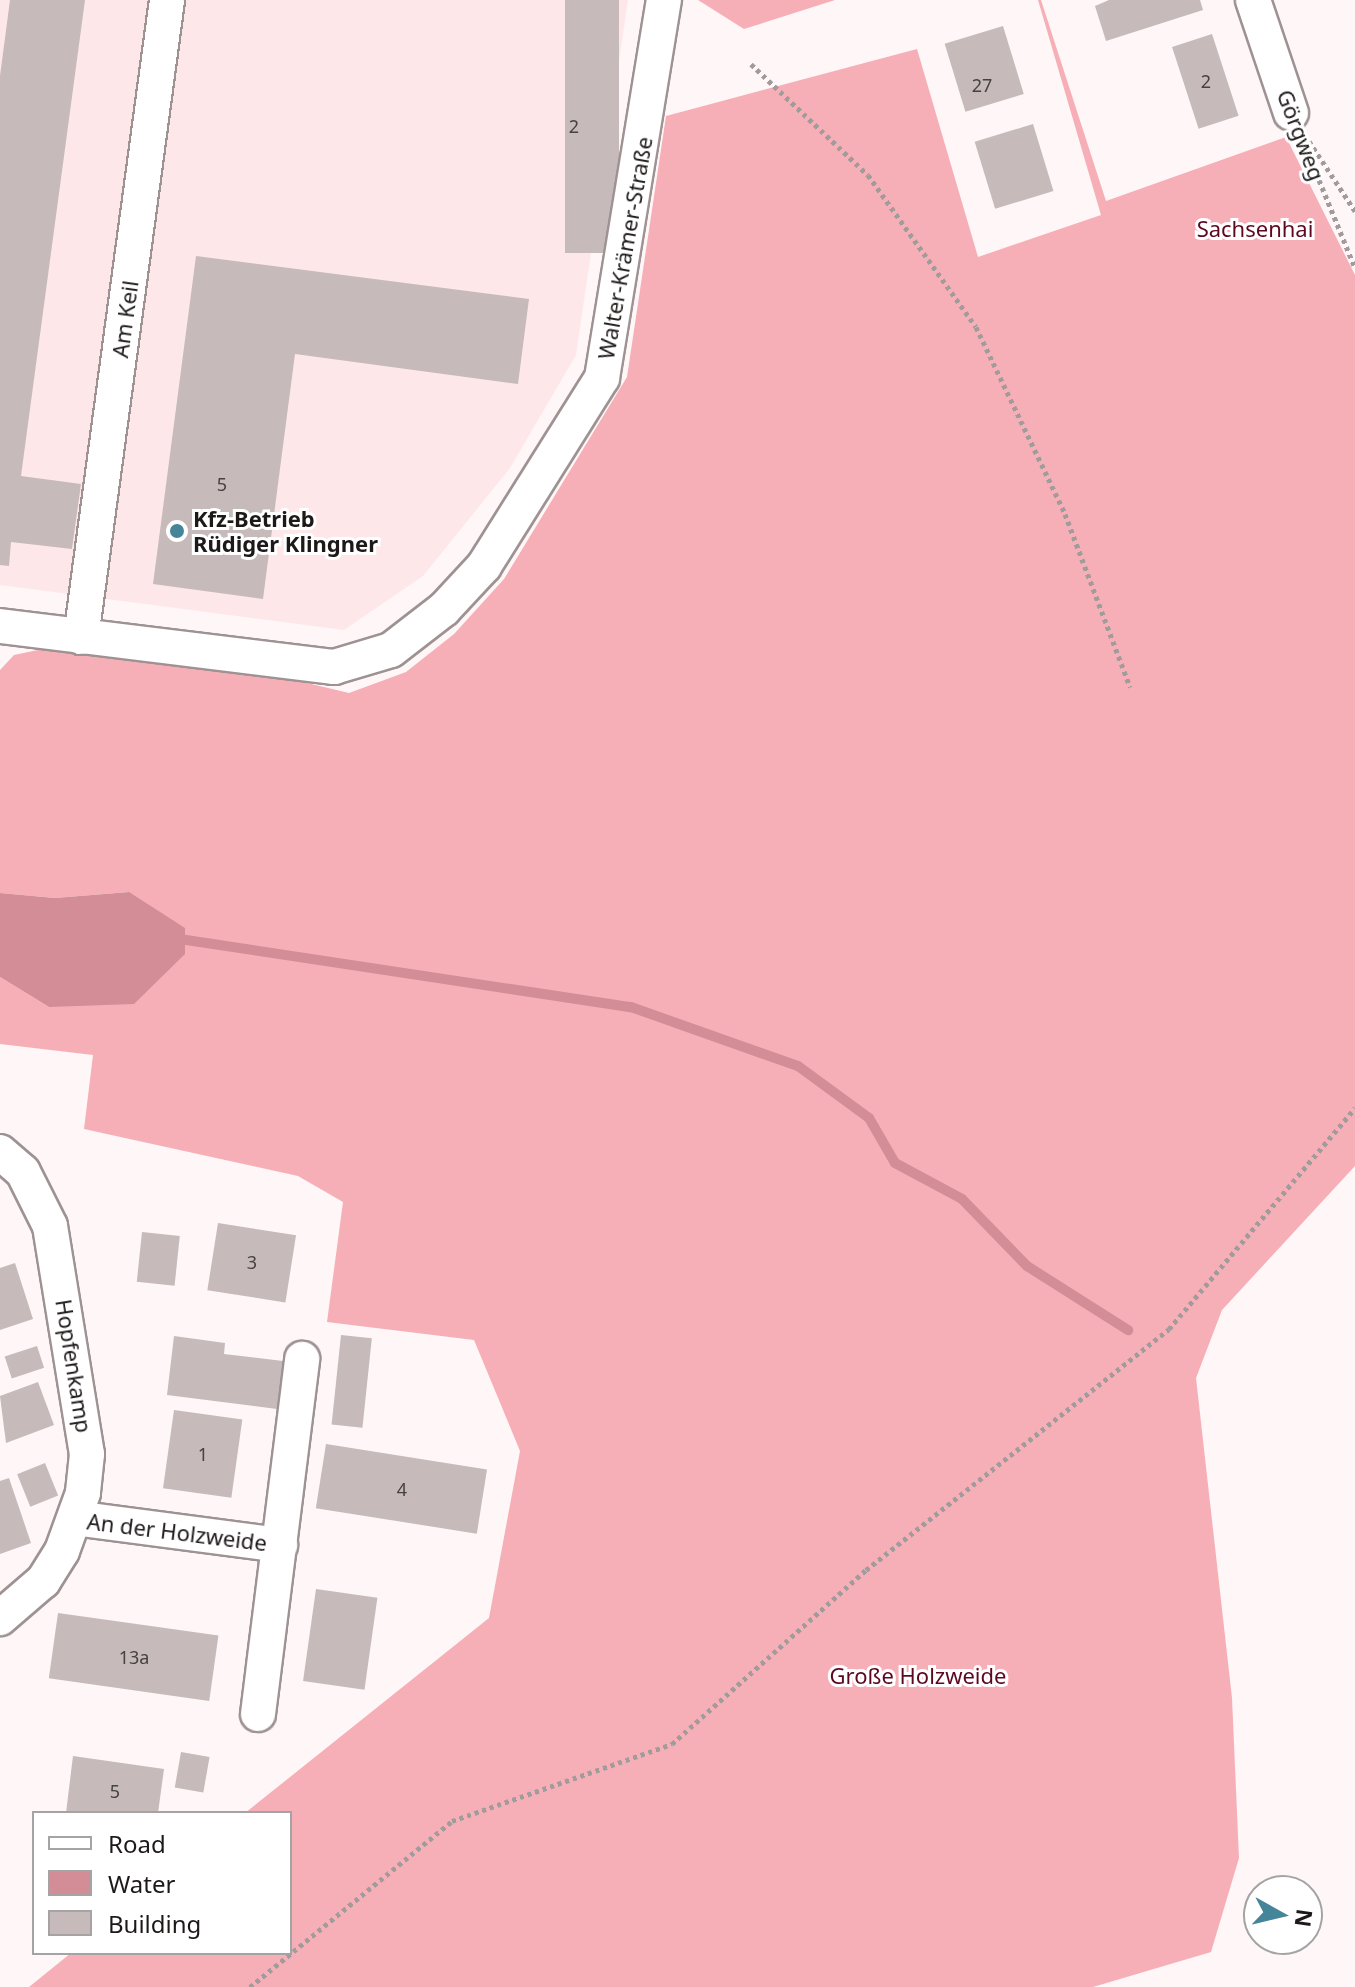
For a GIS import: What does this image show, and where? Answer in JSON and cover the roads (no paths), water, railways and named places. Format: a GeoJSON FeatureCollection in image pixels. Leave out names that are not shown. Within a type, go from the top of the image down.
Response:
{"type":"FeatureCollection","features":[{"type":"Feature","properties":{"kind":"street","name":"Am Keil"},"geometry":{"type":"LineString","coordinates":[[81,637],[167,0]]}},
{"type":"Feature","properties":{"kind":"street","name":"Walter-Krämer-Straße"},"geometry":{"type":"LineString","coordinates":[[0,626],[334,667],[391,650],[464,588],[602,378],[664,0]]}},
{"type":"Feature","properties":{"kind":"street","name":"Görgweg"},"geometry":{"type":"LineString","coordinates":[[1253,0],[1291,113]]}},
{"type":"Feature","properties":{"kind":"street","name":"Hopfenkamp"},"geometry":{"type":"LineString","coordinates":[[0,1152],[23,1172],[50,1226],[86,1417],[87,1454],[75,1518],[43,1581],[0,1618]]}},
{"type":"Feature","properties":{"kind":"street","name":"An der Holzweide"},"geometry":{"type":"LineString","coordinates":[[258,1714],[302,1359]]}},
{"type":"Feature","properties":{"kind":"street","name":"An der Holzweide"},"geometry":{"type":"LineString","coordinates":[[75,1518],[280,1545]]}},
{"type":"Feature","properties":{"kind":"water"},"geometry":{"type":"Polygon","coordinates":[[[129,892],[185,928],[185,954],[134,1004],[49,1007],[0,977],[0,893],[55,898],[129,892]]]}},
{"type":"Feature","properties":{"kind":"waterway"},"geometry":{"type":"LineString","coordinates":[[173,938],[631,1007],[798,1066],[869,1118],[895,1163],[962,1199],[1027,1266],[1128,1330]]}},
{"type":"Feature","properties":{"kind":"place","name":"Kfz-Betrieb Rüdiger Klingner"},"geometry":{"type":"Point","coordinates":[177,531]}},
{"type":"Feature","properties":{"kind":"park label","name":"Sachsenhai"},"geometry":{"type":"Point","coordinates":[1255,229]}},
{"type":"Feature","properties":{"kind":"park label","name":"Große Holzweide"},"geometry":{"type":"Point","coordinates":[918,1676]}}]}
